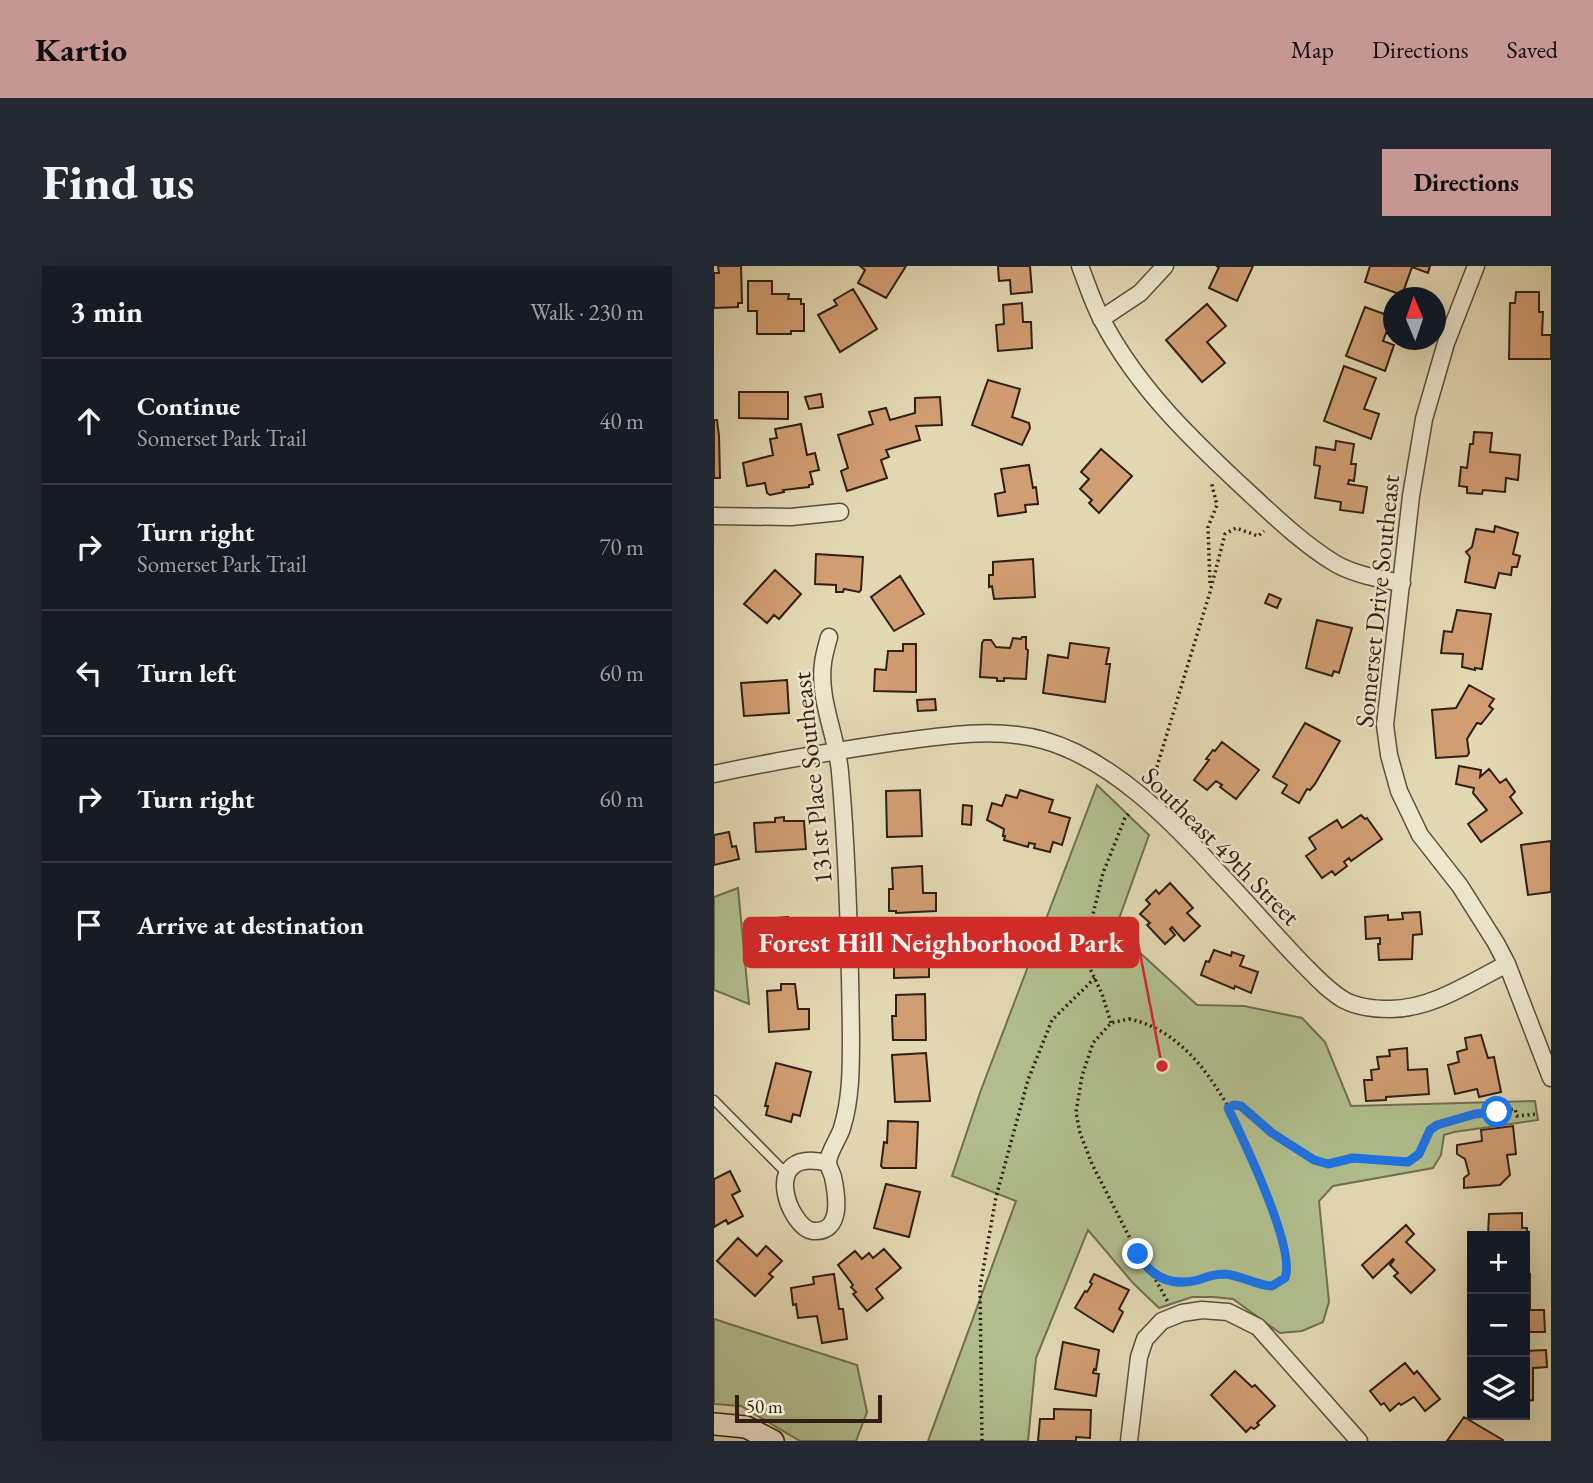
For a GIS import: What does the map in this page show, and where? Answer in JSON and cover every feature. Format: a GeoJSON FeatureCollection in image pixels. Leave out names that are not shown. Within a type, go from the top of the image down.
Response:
{"type":"FeatureCollection","features":[{"type":"Feature","properties":{"kind":"main road"},"geometry":{"type":"LineString","coordinates":[[714,1424],[746,1427],[772,1441]]}},
{"type":"Feature","properties":{"kind":"street"},"geometry":{"type":"LineString","coordinates":[[1080,266],[1101,319],[1150,393],[1197,444],[1292,532],[1338,565],[1369,576],[1402,583]]}},
{"type":"Feature","properties":{"kind":"street"},"geometry":{"type":"LineString","coordinates":[[1101,319],[1140,293],[1165,266]]}},
{"type":"Feature","properties":{"kind":"street","name":"Somerset Drive Southeast"},"geometry":{"type":"LineString","coordinates":[[1476,266],[1446,343],[1424,419],[1411,496],[1385,725],[1389,755],[1399,791],[1420,835],[1460,886],[1490,931],[1507,964],[1551,1078]]}},
{"type":"Feature","properties":{"kind":"street"},"geometry":{"type":"LineString","coordinates":[[714,516],[791,517],[840,512]]}},
{"type":"Feature","properties":{"kind":"street","name":"131st Place Southeast"},"geometry":{"type":"LineString","coordinates":[[828,1163],[842,1128],[848,1102],[851,1061],[850,930],[838,750],[823,687],[822,664],[829,637]]}},
{"type":"Feature","properties":{"kind":"street","name":"Southeast 49th Street"},"geometry":{"type":"LineString","coordinates":[[714,774],[838,750],[946,736],[1003,734],[1042,739],[1078,753],[1101,766],[1142,796],[1218,871],[1265,926],[1321,983],[1346,1001],[1366,1007],[1409,1007],[1436,1000],[1507,964]]}},
{"type":"Feature","properties":{"kind":"street"},"geometry":{"type":"LineString","coordinates":[[802,1161],[828,1163],[837,1197],[836,1214],[831,1225],[825,1230],[811,1231],[801,1226],[786,1193],[786,1173],[792,1165],[802,1161]]}},
{"type":"Feature","properties":{"kind":"street"},"geometry":{"type":"LineString","coordinates":[[1129,1441],[1139,1357],[1145,1339],[1162,1321],[1182,1313],[1202,1310],[1228,1312],[1258,1327],[1359,1441]]}},
{"type":"Feature","properties":{"kind":"lane"},"geometry":{"type":"LineString","coordinates":[[714,1100],[786,1173]]}},
{"type":"Feature","properties":{"kind":"path"},"geometry":{"type":"LineString","coordinates":[[1210,592],[1208,527],[1217,505],[1211,480],[1213,476]]}},
{"type":"Feature","properties":{"kind":"path"},"geometry":{"type":"LineString","coordinates":[[1111,1023],[1095,977],[1085,958],[1103,873],[1125,818],[1153,781],[1225,534],[1239,528],[1258,536],[1266,529]]}},
{"type":"Feature","properties":{"kind":"path"},"geometry":{"type":"LineString","coordinates":[[982,1441],[980,1287],[996,1197],[1028,1080],[1052,1020],[1095,977]]}},
{"type":"Feature","properties":{"kind":"path"},"geometry":{"type":"LineString","coordinates":[[1129,1019],[1146,1023],[1163,1032],[1198,1063],[1228,1108],[1258,1173],[1282,1238],[1287,1266],[1286,1275],[1281,1282],[1272,1286],[1220,1274],[1176,1282],[1160,1278],[1146,1268],[1092,1164],[1077,1120],[1078,1095],[1090,1049],[1096,1038],[1111,1023],[1129,1019]]}},
{"type":"Feature","properties":{"kind":"path"},"geometry":{"type":"LineString","coordinates":[[1228,1108],[1237,1104],[1241,1106],[1272,1133],[1314,1160],[1328,1164],[1353,1158],[1408,1162],[1419,1154],[1430,1130],[1437,1125],[1475,1114],[1515,1109],[1517,1116],[1537,1114]]}},
{"type":"Feature","properties":{"kind":"green space"},"geometry":{"type":"Polygon","coordinates":[[[1097,785],[1149,835],[1115,930],[1197,1005],[1244,1006],[1302,1018],[1325,1042],[1351,1106],[1535,1101],[1538,1120],[1444,1135],[1441,1155],[1433,1168],[1333,1186],[1319,1201],[1329,1302],[1323,1322],[1302,1331],[1280,1333],[1233,1299],[1192,1297],[1159,1308],[1133,1283],[1088,1230],[1036,1358],[1028,1441],[928,1441],[1016,1201],[952,1176],[981,1090],[1097,785]]]}},
{"type":"Feature","properties":{"kind":"green space"},"geometry":{"type":"Polygon","coordinates":[[[738,888],[749,1004],[714,990],[714,897],[738,888]]]}},
{"type":"Feature","properties":{"kind":"green space"},"geometry":{"type":"Polygon","coordinates":[[[714,1319],[857,1365],[867,1412],[856,1441],[800,1441],[741,1406],[714,1404],[714,1319]]]}},
{"type":"Feature","properties":{"kind":"building"},"geometry":{"type":"Polygon","coordinates":[[[718,266],[741,266],[742,303],[738,303],[738,307],[714,308],[714,273],[719,273],[718,266]]]}},
{"type":"Feature","properties":{"kind":"building"},"geometry":{"type":"Polygon","coordinates":[[[860,266],[906,266],[886,298],[858,283],[865,270],[860,266]]]}},
{"type":"Feature","properties":{"kind":"building"},"geometry":{"type":"Polygon","coordinates":[[[998,266],[1030,266],[1032,292],[1011,294],[1010,280],[999,281],[998,266]]]}},
{"type":"Feature","properties":{"kind":"building"},"geometry":{"type":"Polygon","coordinates":[[[1216,266],[1253,266],[1237,301],[1209,288],[1219,267],[1216,266]]]}},
{"type":"Feature","properties":{"kind":"building"},"geometry":{"type":"Polygon","coordinates":[[[1370,266],[1430,266],[1428,273],[1412,267],[1405,287],[1383,288],[1365,282],[1370,266]]]}},
{"type":"Feature","properties":{"kind":"building"},"geometry":{"type":"Polygon","coordinates":[[[748,281],[772,281],[772,294],[789,294],[788,299],[801,299],[801,304],[804,304],[804,331],[791,331],[791,334],[757,334],[757,311],[748,311],[748,281]]]}},
{"type":"Feature","properties":{"kind":"building"},"geometry":{"type":"Polygon","coordinates":[[[853,289],[877,329],[840,352],[818,315],[837,305],[834,300],[853,289]]]}},
{"type":"Feature","properties":{"kind":"building"},"geometry":{"type":"Polygon","coordinates":[[[1516,292],[1539,292],[1539,312],[1543,312],[1542,335],[1551,335],[1551,359],[1509,359],[1510,303],[1515,303],[1516,292]]]}},
{"type":"Feature","properties":{"kind":"building"},"geometry":{"type":"Polygon","coordinates":[[[1022,303],[1023,322],[1031,322],[1032,348],[998,351],[996,325],[1004,324],[1003,305],[1022,303]]]}},
{"type":"Feature","properties":{"kind":"building"},"geometry":{"type":"Polygon","coordinates":[[[1207,304],[1226,326],[1207,342],[1225,363],[1202,382],[1166,340],[1207,304]]]}},
{"type":"Feature","properties":{"kind":"building"},"geometry":{"type":"Polygon","coordinates":[[[1365,307],[1383,314],[1383,350],[1392,350],[1385,371],[1346,356],[1365,307]]]}},
{"type":"Feature","properties":{"kind":"building"},"geometry":{"type":"Polygon","coordinates":[[[1344,366],[1376,378],[1364,409],[1379,414],[1371,439],[1324,421],[1344,366]]]}},
{"type":"Feature","properties":{"kind":"building"},"geometry":{"type":"Polygon","coordinates":[[[988,380],[1020,389],[1012,417],[1029,423],[1030,428],[1022,445],[972,425],[988,380]]]}},
{"type":"Feature","properties":{"kind":"building"},"geometry":{"type":"Polygon","coordinates":[[[739,392],[788,392],[788,419],[739,418],[739,392]]]}},
{"type":"Feature","properties":{"kind":"building"},"geometry":{"type":"Polygon","coordinates":[[[821,394],[823,407],[809,409],[805,397],[821,394]]]}},
{"type":"Feature","properties":{"kind":"building"},"geometry":{"type":"Polygon","coordinates":[[[940,397],[942,425],[916,426],[920,440],[886,450],[889,457],[881,460],[887,478],[847,491],[841,471],[848,468],[838,435],[873,424],[869,412],[886,408],[890,420],[915,413],[915,398],[940,397]]]}},
{"type":"Feature","properties":{"kind":"building"},"geometry":{"type":"Polygon","coordinates":[[[714,420],[717,420],[719,436],[720,478],[714,478],[714,420]]]}},
{"type":"Feature","properties":{"kind":"building"},"geometry":{"type":"Polygon","coordinates":[[[801,424],[807,455],[815,453],[819,470],[810,472],[813,484],[770,495],[765,483],[747,486],[743,463],[773,455],[770,439],[777,438],[775,429],[801,424]]]}},
{"type":"Feature","properties":{"kind":"building"},"geometry":{"type":"Polygon","coordinates":[[[1474,432],[1492,433],[1490,452],[1520,455],[1518,480],[1506,478],[1505,492],[1483,490],[1482,494],[1467,493],[1467,487],[1459,486],[1461,467],[1467,468],[1474,432]]]}},
{"type":"Feature","properties":{"kind":"building"},"geometry":{"type":"Polygon","coordinates":[[[1336,441],[1354,444],[1351,464],[1356,464],[1354,481],[1349,480],[1348,484],[1367,487],[1363,513],[1340,510],[1341,502],[1315,498],[1320,466],[1314,465],[1316,447],[1335,450],[1336,441]]]}},
{"type":"Feature","properties":{"kind":"building"},"geometry":{"type":"Polygon","coordinates":[[[1101,449],[1132,476],[1099,513],[1089,503],[1092,500],[1080,489],[1089,479],[1081,472],[1101,449]]]}},
{"type":"Feature","properties":{"kind":"building"},"geometry":{"type":"Polygon","coordinates":[[[1029,465],[1038,504],[1025,505],[1026,512],[998,516],[995,494],[1005,492],[1001,469],[1029,465]]]}},
{"type":"Feature","properties":{"kind":"building"},"geometry":{"type":"Polygon","coordinates":[[[1495,526],[1518,533],[1513,554],[1520,556],[1517,567],[1512,567],[1511,575],[1499,573],[1495,588],[1465,582],[1470,557],[1466,552],[1472,547],[1476,529],[1494,532],[1495,526]]]}},
{"type":"Feature","properties":{"kind":"building"},"geometry":{"type":"Polygon","coordinates":[[[816,554],[863,557],[861,590],[859,592],[844,589],[843,592],[836,592],[836,585],[815,584],[816,554]]]}},
{"type":"Feature","properties":{"kind":"building"},"geometry":{"type":"Polygon","coordinates":[[[1033,559],[1035,597],[994,599],[992,586],[989,587],[993,562],[1033,559]]]}},
{"type":"Feature","properties":{"kind":"building"},"geometry":{"type":"Polygon","coordinates":[[[775,570],[801,594],[779,619],[774,615],[767,623],[744,604],[775,570]]]}},
{"type":"Feature","properties":{"kind":"building"},"geometry":{"type":"Polygon","coordinates":[[[900,576],[924,614],[894,631],[871,597],[900,576]]]}},
{"type":"Feature","properties":{"kind":"building"},"geometry":{"type":"Polygon","coordinates":[[[1269,594],[1281,599],[1277,608],[1265,603],[1269,594]]]}},
{"type":"Feature","properties":{"kind":"building"},"geometry":{"type":"Polygon","coordinates":[[[1457,610],[1491,614],[1482,669],[1462,667],[1463,654],[1441,653],[1444,631],[1452,632],[1457,610]]]}},
{"type":"Feature","properties":{"kind":"building"},"geometry":{"type":"Polygon","coordinates":[[[1317,620],[1352,628],[1339,673],[1334,671],[1332,676],[1306,668],[1317,620]]]}},
{"type":"Feature","properties":{"kind":"building"},"geometry":{"type":"Polygon","coordinates":[[[1026,637],[1028,650],[1026,679],[1004,678],[1004,681],[997,681],[997,678],[980,677],[984,640],[991,640],[996,647],[1010,648],[1013,638],[1026,637]]]}},
{"type":"Feature","properties":{"kind":"building"},"geometry":{"type":"Polygon","coordinates":[[[1070,643],[1109,648],[1106,664],[1110,664],[1105,702],[1043,693],[1048,655],[1068,658],[1070,643]]]}},
{"type":"Feature","properties":{"kind":"building"},"geometry":{"type":"Polygon","coordinates":[[[903,644],[916,644],[916,692],[874,691],[875,669],[886,670],[888,651],[903,651],[903,644]]]}},
{"type":"Feature","properties":{"kind":"building"},"geometry":{"type":"Polygon","coordinates":[[[787,680],[789,713],[744,716],[741,683],[787,680]]]}},
{"type":"Feature","properties":{"kind":"building"},"geometry":{"type":"Polygon","coordinates":[[[1469,685],[1494,699],[1489,706],[1493,709],[1481,724],[1477,723],[1467,739],[1467,756],[1436,758],[1432,710],[1456,708],[1469,685]]]}},
{"type":"Feature","properties":{"kind":"building"},"geometry":{"type":"Polygon","coordinates":[[[935,699],[936,710],[918,711],[917,700],[935,699]]]}},
{"type":"Feature","properties":{"kind":"building"},"geometry":{"type":"Polygon","coordinates":[[[1305,723],[1340,741],[1315,784],[1310,790],[1307,789],[1299,803],[1282,793],[1287,785],[1273,777],[1305,723]]]}},
{"type":"Feature","properties":{"kind":"building"},"geometry":{"type":"Polygon","coordinates":[[[1222,742],[1259,770],[1236,799],[1216,781],[1207,790],[1194,780],[1209,760],[1206,759],[1222,742]]]}},
{"type":"Feature","properties":{"kind":"building"},"geometry":{"type":"Polygon","coordinates":[[[1459,766],[1481,770],[1480,777],[1489,769],[1500,783],[1506,779],[1515,792],[1510,797],[1522,813],[1481,842],[1468,824],[1487,810],[1473,793],[1474,788],[1456,784],[1459,766]]]}},
{"type":"Feature","properties":{"kind":"building"},"geometry":{"type":"Polygon","coordinates":[[[920,790],[922,836],[887,837],[886,791],[920,790]]]}},
{"type":"Feature","properties":{"kind":"building"},"geometry":{"type":"Polygon","coordinates":[[[1020,790],[1053,800],[1049,812],[1070,818],[1062,845],[1053,842],[1050,852],[1034,848],[1035,844],[1029,843],[1028,847],[1004,840],[1004,829],[987,820],[992,803],[1002,806],[1006,795],[1017,798],[1020,790]]]}},
{"type":"Feature","properties":{"kind":"building"},"geometry":{"type":"Polygon","coordinates":[[[963,805],[972,806],[971,825],[962,824],[963,805]]]}},
{"type":"Feature","properties":{"kind":"building"},"geometry":{"type":"Polygon","coordinates":[[[1361,815],[1367,818],[1382,839],[1351,861],[1349,858],[1344,862],[1347,866],[1335,875],[1332,871],[1322,878],[1306,856],[1316,849],[1309,838],[1337,820],[1342,828],[1361,815]]]}},
{"type":"Feature","properties":{"kind":"building"},"geometry":{"type":"Polygon","coordinates":[[[784,817],[784,821],[804,821],[806,849],[756,852],[754,823],[775,822],[775,818],[784,817]]]}},
{"type":"Feature","properties":{"kind":"building"},"geometry":{"type":"Polygon","coordinates":[[[729,832],[732,847],[736,846],[739,859],[714,865],[714,835],[729,832]]]}},
{"type":"Feature","properties":{"kind":"building"},"geometry":{"type":"Polygon","coordinates":[[[1551,841],[1551,892],[1528,895],[1521,845],[1551,841]]]}},
{"type":"Feature","properties":{"kind":"building"},"geometry":{"type":"Polygon","coordinates":[[[922,866],[923,893],[936,893],[936,911],[889,911],[889,889],[893,889],[892,868],[922,866]]]}},
{"type":"Feature","properties":{"kind":"building"},"geometry":{"type":"Polygon","coordinates":[[[1170,883],[1193,908],[1187,913],[1200,926],[1184,941],[1172,927],[1170,929],[1175,935],[1165,944],[1140,914],[1150,904],[1146,900],[1156,890],[1159,894],[1170,883]]]}},
{"type":"Feature","properties":{"kind":"building"},"geometry":{"type":"Polygon","coordinates":[[[1420,912],[1422,934],[1413,935],[1412,959],[1379,960],[1380,938],[1366,939],[1365,917],[1388,915],[1388,920],[1403,919],[1402,913],[1420,912]]]}},
{"type":"Feature","properties":{"kind":"building"},"geometry":{"type":"Polygon","coordinates":[[[788,917],[789,942],[802,941],[804,965],[782,966],[782,958],[764,959],[761,919],[788,917]]]}},
{"type":"Feature","properties":{"kind":"building"},"geometry":{"type":"Polygon","coordinates":[[[894,931],[929,931],[929,955],[935,955],[935,963],[929,963],[929,977],[894,978],[894,931]]]}},
{"type":"Feature","properties":{"kind":"building"},"geometry":{"type":"Polygon","coordinates":[[[1214,950],[1231,956],[1232,952],[1244,956],[1240,966],[1258,972],[1251,993],[1201,975],[1214,950]]]}},
{"type":"Feature","properties":{"kind":"building"},"geometry":{"type":"Polygon","coordinates":[[[781,984],[795,984],[798,1009],[809,1009],[809,1029],[769,1032],[767,991],[781,990],[781,984]]]}},
{"type":"Feature","properties":{"kind":"building"},"geometry":{"type":"Polygon","coordinates":[[[925,994],[926,1040],[893,1040],[892,1016],[896,1016],[896,995],[925,994]]]}},
{"type":"Feature","properties":{"kind":"building"},"geometry":{"type":"Polygon","coordinates":[[[1481,1035],[1488,1058],[1494,1057],[1501,1092],[1479,1097],[1477,1089],[1455,1094],[1448,1065],[1459,1062],[1457,1052],[1467,1049],[1465,1038],[1481,1035]]]}},
{"type":"Feature","properties":{"kind":"building"},"geometry":{"type":"Polygon","coordinates":[[[1407,1048],[1408,1070],[1427,1069],[1429,1094],[1366,1101],[1364,1080],[1372,1080],[1371,1070],[1379,1069],[1377,1057],[1390,1056],[1389,1050],[1407,1048]]]}},
{"type":"Feature","properties":{"kind":"building"},"geometry":{"type":"Polygon","coordinates":[[[926,1053],[930,1101],[895,1102],[892,1055],[926,1053]]]}},
{"type":"Feature","properties":{"kind":"building"},"geometry":{"type":"Polygon","coordinates":[[[776,1063],[811,1072],[800,1116],[793,1114],[791,1122],[766,1115],[768,1106],[765,1106],[776,1063]]]}},
{"type":"Feature","properties":{"kind":"building"},"geometry":{"type":"Polygon","coordinates":[[[888,1121],[918,1122],[916,1168],[881,1166],[884,1142],[887,1143],[888,1121]]]}},
{"type":"Feature","properties":{"kind":"building"},"geometry":{"type":"Polygon","coordinates":[[[1513,1126],[1516,1154],[1507,1155],[1510,1175],[1500,1185],[1464,1188],[1464,1178],[1469,1174],[1465,1159],[1457,1154],[1457,1145],[1482,1141],[1481,1130],[1513,1126]]]}},
{"type":"Feature","properties":{"kind":"building"},"geometry":{"type":"Polygon","coordinates":[[[730,1171],[740,1191],[732,1195],[743,1216],[728,1224],[726,1220],[714,1227],[714,1179],[730,1171]]]}},
{"type":"Feature","properties":{"kind":"building"},"geometry":{"type":"Polygon","coordinates":[[[886,1184],[920,1192],[909,1237],[874,1228],[886,1184]]]}},
{"type":"Feature","properties":{"kind":"building"},"geometry":{"type":"Polygon","coordinates":[[[1522,1213],[1522,1228],[1527,1228],[1527,1231],[1488,1231],[1489,1214],[1522,1213]]]}},
{"type":"Feature","properties":{"kind":"building"},"geometry":{"type":"Polygon","coordinates":[[[1406,1225],[1414,1234],[1406,1242],[1435,1270],[1411,1293],[1394,1276],[1398,1273],[1390,1265],[1393,1259],[1373,1278],[1362,1265],[1406,1225]]]}},
{"type":"Feature","properties":{"kind":"building"},"geometry":{"type":"Polygon","coordinates":[[[738,1238],[757,1256],[766,1246],[782,1261],[769,1274],[773,1277],[755,1296],[717,1261],[738,1238]]]}},
{"type":"Feature","properties":{"kind":"building"},"geometry":{"type":"Polygon","coordinates":[[[884,1249],[901,1268],[876,1289],[883,1298],[867,1311],[853,1294],[856,1292],[851,1287],[853,1285],[838,1265],[855,1251],[862,1259],[869,1253],[873,1258],[884,1249]]]}},
{"type":"Feature","properties":{"kind":"building"},"geometry":{"type":"Polygon","coordinates":[[[834,1274],[847,1339],[822,1343],[817,1316],[798,1318],[791,1288],[814,1284],[813,1277],[834,1274]]]}},
{"type":"Feature","properties":{"kind":"building"},"geometry":{"type":"Polygon","coordinates":[[[1094,1274],[1129,1290],[1119,1309],[1123,1312],[1113,1332],[1075,1308],[1092,1284],[1090,1282],[1094,1274]]]}},
{"type":"Feature","properties":{"kind":"building"},"geometry":{"type":"Polygon","coordinates":[[[1530,1310],[1544,1310],[1545,1332],[1530,1332],[1530,1310]]]}},
{"type":"Feature","properties":{"kind":"building"},"geometry":{"type":"Polygon","coordinates":[[[1063,1342],[1099,1350],[1096,1370],[1094,1369],[1093,1373],[1099,1374],[1096,1396],[1055,1389],[1063,1342]]]}},
{"type":"Feature","properties":{"kind":"building"},"geometry":{"type":"Polygon","coordinates":[[[1546,1350],[1547,1367],[1533,1368],[1533,1400],[1530,1400],[1530,1357],[1530,1351],[1546,1350]]]}},
{"type":"Feature","properties":{"kind":"building"},"geometry":{"type":"Polygon","coordinates":[[[1405,1363],[1414,1374],[1417,1371],[1440,1399],[1425,1411],[1414,1397],[1401,1405],[1399,1403],[1390,1411],[1384,1403],[1381,1405],[1370,1391],[1405,1363]]]}},
{"type":"Feature","properties":{"kind":"building"},"geometry":{"type":"Polygon","coordinates":[[[1235,1371],[1252,1387],[1255,1385],[1275,1406],[1257,1423],[1259,1425],[1246,1432],[1211,1395],[1235,1371]]]}},
{"type":"Feature","properties":{"kind":"building"},"geometry":{"type":"Polygon","coordinates":[[[1054,1409],[1091,1410],[1090,1438],[1076,1437],[1076,1441],[1038,1441],[1040,1419],[1054,1419],[1054,1409]]]}},
{"type":"Feature","properties":{"kind":"building"},"geometry":{"type":"Polygon","coordinates":[[[1464,1417],[1503,1440],[1503,1441],[1447,1441],[1464,1417]]]}},
{"type":"Feature","properties":{"kind":"place","name":"Forest Hill Neighborhood Park"},"geometry":{"type":"Point","coordinates":[1162,1066]}},
{"type":"Feature","properties":{"kind":"route"},"geometry":{"type":"LineString","coordinates":[[1138,1254],[1152,1273],[1176,1282],[1220,1274],[1272,1286],[1285,1278],[1287,1266],[1282,1238],[1258,1173],[1228,1108],[1231,1106],[1241,1106],[1267,1130],[1322,1164],[1353,1158],[1408,1162],[1419,1154],[1430,1130],[1437,1125],[1475,1114],[1497,1112]]}}]}
